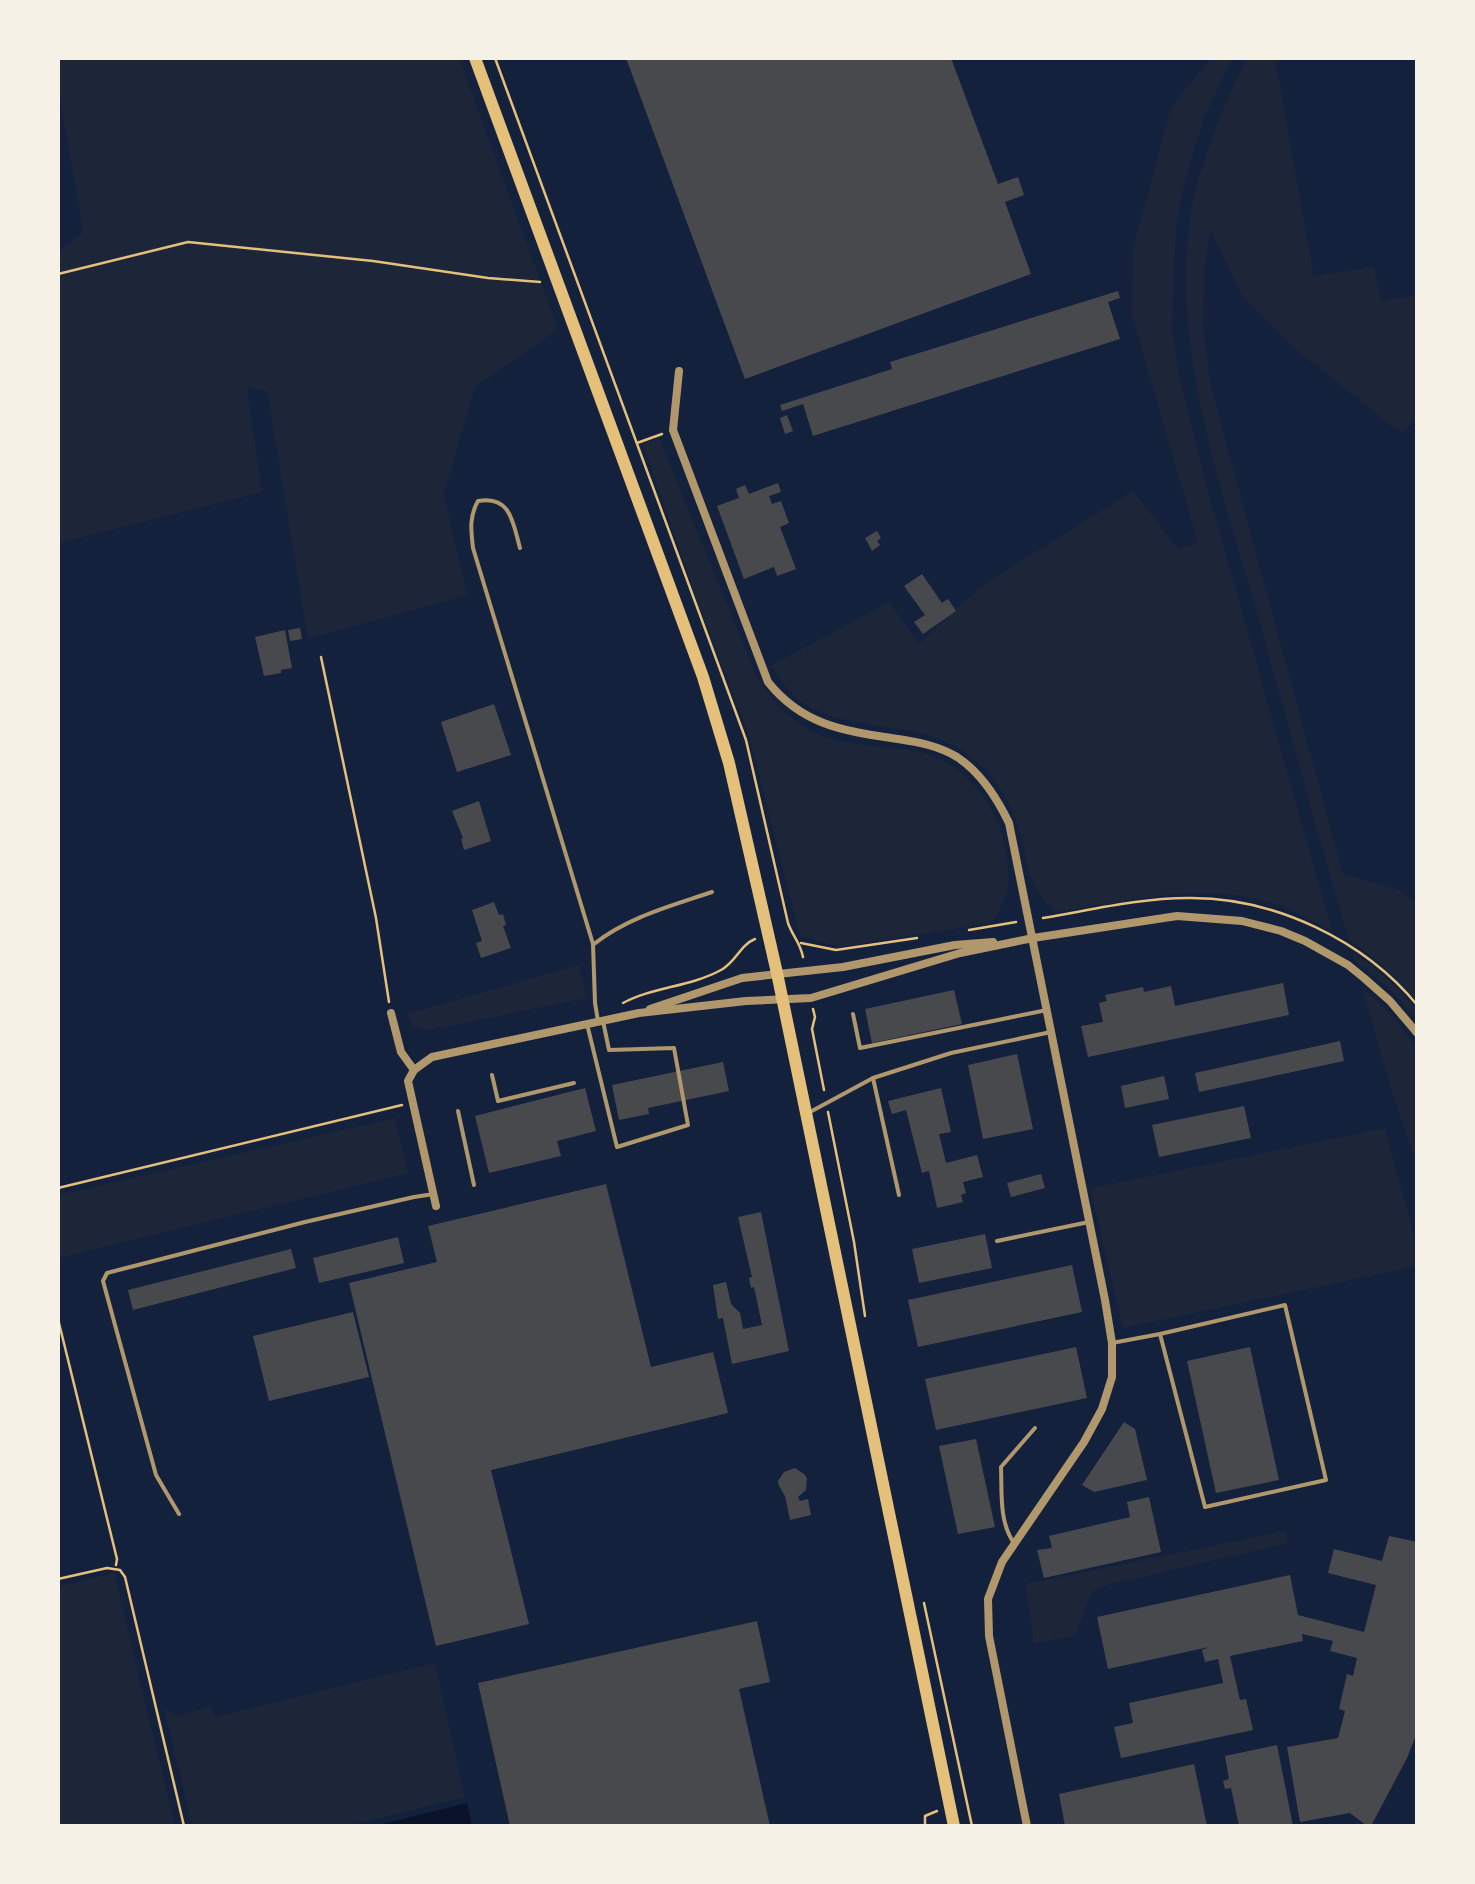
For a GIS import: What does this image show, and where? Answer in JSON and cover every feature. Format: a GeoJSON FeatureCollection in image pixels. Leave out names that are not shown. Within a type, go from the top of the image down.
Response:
{"type":"FeatureCollection","features":[{"type":"Feature","properties":{"kind":"main road"},"geometry":{"type":"LineString","coordinates":[[475,58],[703,677],[729,763],[777,974],[954,1826]]}},
{"type":"Feature","properties":{"kind":"street"},"geometry":{"type":"LineString","coordinates":[[679,371],[674,430],[768,682],[796,710],[825,725],[935,747],[957,758],[1000,803],[1009,823],[1112,1343],[1112,1378],[1102,1409],[1002,1562],[988,1599],[989,1636],[1027,1826]]}},
{"type":"Feature","properties":{"kind":"street"},"geometry":{"type":"LineString","coordinates":[[639,1013],[742,978],[806,972],[955,946],[1176,916],[1223,918],[1304,941],[1348,965],[1390,1001],[1418,1034]]}},
{"type":"Feature","properties":{"kind":"street"},"geometry":{"type":"LineString","coordinates":[[436,1206],[408,1081],[414,1070],[432,1058],[639,1013],[811,998],[921,964],[1032,938]]}},
{"type":"Feature","properties":{"kind":"street"},"geometry":{"type":"LineString","coordinates":[[391,1013],[401,1052],[414,1070]]}},
{"type":"Feature","properties":{"kind":"lane"},"geometry":{"type":"LineString","coordinates":[[520,548],[504,505],[490,499],[478,501],[470,526],[472,548],[592,944],[595,1003],[609,1050],[674,1048],[688,1124],[617,1148],[588,1024]]}},
{"type":"Feature","properties":{"kind":"lane"},"geometry":{"type":"LineString","coordinates":[[592,944],[622,924],[712,892]]}},
{"type":"Feature","properties":{"kind":"lane"},"geometry":{"type":"LineString","coordinates":[[853,1014],[860,1048],[1047,1010]]}},
{"type":"Feature","properties":{"kind":"lane"},"geometry":{"type":"LineString","coordinates":[[806,1114],[874,1078],[951,1053],[1051,1032]]}},
{"type":"Feature","properties":{"kind":"lane"},"geometry":{"type":"LineString","coordinates":[[492,1075],[498,1101],[574,1083]]}},
{"type":"Feature","properties":{"kind":"lane"},"geometry":{"type":"LineString","coordinates":[[874,1078],[899,1195]]}},
{"type":"Feature","properties":{"kind":"lane"},"geometry":{"type":"LineString","coordinates":[[458,1112],[474,1185]]}},
{"type":"Feature","properties":{"kind":"lane"},"geometry":{"type":"LineString","coordinates":[[179,1514],[156,1476],[104,1281],[107,1273],[304,1222],[434,1194]]}},
{"type":"Feature","properties":{"kind":"lane"},"geometry":{"type":"LineString","coordinates":[[997,1240],[1089,1222]]}},
{"type":"Feature","properties":{"kind":"lane"},"geometry":{"type":"LineString","coordinates":[[1112,1343],[1285,1305],[1326,1480],[1205,1507],[1160,1334]]}},
{"type":"Feature","properties":{"kind":"lane"},"geometry":{"type":"LineString","coordinates":[[1015,1544],[1006,1532],[1002,1467],[1035,1428]]}},
{"type":"Feature","properties":{"kind":"path"},"geometry":{"type":"LineString","coordinates":[[495,58],[623,407]]}},
{"type":"Feature","properties":{"kind":"path"},"geometry":{"type":"LineString","coordinates":[[58,274],[188,242],[558,283]]}},
{"type":"Feature","properties":{"kind":"path"},"geometry":{"type":"LineString","coordinates":[[635,443],[674,430]]}},
{"type":"Feature","properties":{"kind":"path"},"geometry":{"type":"LineString","coordinates":[[321,657],[376,918],[391,1013]]}},
{"type":"Feature","properties":{"kind":"path"},"geometry":{"type":"LineString","coordinates":[[617,1018],[623,1003],[722,970],[750,940],[768,936]]}},
{"type":"Feature","properties":{"kind":"path"},"geometry":{"type":"LineString","coordinates":[[800,942],[806,972]]}},
{"type":"Feature","properties":{"kind":"path"},"geometry":{"type":"LineString","coordinates":[[811,998],[815,1017],[812,1029],[865,1317]]}},
{"type":"Feature","properties":{"kind":"path"},"geometry":{"type":"LineString","coordinates":[[58,1188],[413,1102]]}},
{"type":"Feature","properties":{"kind":"path"},"geometry":{"type":"LineString","coordinates":[[58,1319],[118,1560],[115,1568]]}},
{"type":"Feature","properties":{"kind":"path"},"geometry":{"type":"LineString","coordinates":[[58,1579],[115,1568],[125,1577],[184,1826]]}},
{"type":"Feature","properties":{"kind":"path"},"geometry":{"type":"LineString","coordinates":[[923,1595],[972,1826]]}},
{"type":"Feature","properties":{"kind":"shaded area"},"geometry":{"type":"Polygon","coordinates":[[[58,58],[459,58],[558,329],[475,387],[444,494],[467,595],[308,639],[267,391],[247,387],[262,492],[58,543],[58,253],[83,231],[58,87],[58,58]]]}},
{"type":"Feature","properties":{"kind":"shaded area"},"geometry":{"type":"Polygon","coordinates":[[[1211,58],[1232,58],[1204,118],[1185,180],[1176,229],[1172,331],[1205,480],[1332,931],[1282,906],[1226,894],[1140,898],[1055,912],[1035,885],[1005,796],[979,763],[955,746],[931,736],[854,722],[807,705],[787,689],[772,665],[889,602],[919,644],[981,586],[1133,491],[1178,549],[1198,543],[1132,315],[1133,249],[1171,107],[1211,58]]]}},
{"type":"Feature","properties":{"kind":"shaded area"},"geometry":{"type":"Polygon","coordinates":[[[1248,58],[1275,58],[1314,276],[1374,267],[1381,301],[1417,295],[1417,418],[1401,433],[1292,346],[1243,297],[1210,229],[1203,322],[1210,383],[1343,874],[1399,890],[1417,902],[1417,1000],[1349,940],[1228,515],[1192,358],[1187,252],[1193,199],[1220,118],[1248,58]]]}},
{"type":"Feature","properties":{"kind":"shaded area"},"geometry":{"type":"Polygon","coordinates":[[[659,438],[755,673],[779,706],[823,736],[935,757],[963,774],[985,798],[1000,827],[1009,876],[1003,902],[992,923],[839,947],[800,936],[749,735],[643,444],[659,438]]]}},
{"type":"Feature","properties":{"kind":"shaded area"},"geometry":{"type":"Polygon","coordinates":[[[1352,952],[1402,993],[1417,1010],[1417,1020],[1391,990],[1355,960],[1352,952]]]}},
{"type":"Feature","properties":{"kind":"shaded area"},"geometry":{"type":"Polygon","coordinates":[[[579,965],[587,998],[430,1030],[413,1027],[407,1014],[579,965]]]}},
{"type":"Feature","properties":{"kind":"shaded area"},"geometry":{"type":"Polygon","coordinates":[[[1362,987],[1392,1015],[1417,1049],[1417,1165],[1393,1095],[1362,987]]]}},
{"type":"Feature","properties":{"kind":"shaded area"},"geometry":{"type":"Polygon","coordinates":[[[395,1118],[408,1173],[58,1258],[58,1195],[395,1118]]]}},
{"type":"Feature","properties":{"kind":"shaded area"},"geometry":{"type":"Polygon","coordinates":[[[1385,1128],[1417,1247],[1417,1266],[1123,1328],[1091,1192],[1097,1187],[1385,1128]]]}},
{"type":"Feature","properties":{"kind":"shaded area"},"geometry":{"type":"Polygon","coordinates":[[[1285,1531],[1288,1543],[1099,1587],[1091,1593],[1075,1636],[1034,1643],[1025,1584],[1285,1531]]]}},
{"type":"Feature","properties":{"kind":"shaded area"},"geometry":{"type":"Polygon","coordinates":[[[114,1573],[175,1826],[58,1826],[58,1587],[114,1573]]]}},
{"type":"Feature","properties":{"kind":"shaded area"},"geometry":{"type":"Polygon","coordinates":[[[435,1663],[465,1797],[345,1826],[192,1826],[164,1708],[176,1716],[212,1706],[215,1717],[435,1663]]]}},
{"type":"Feature","properties":{"kind":"shaded area"},"geometry":{"type":"Polygon","coordinates":[[[467,1803],[472,1826],[374,1826],[467,1803]]]}},
{"type":"Feature","properties":{"kind":"building"},"geometry":{"type":"Polygon","coordinates":[[[626,58],[951,58],[998,184],[1018,177],[1024,195],[1005,202],[1031,274],[745,379],[626,58]]]}},
{"type":"Feature","properties":{"kind":"building"},"geometry":{"type":"Polygon","coordinates":[[[1118,291],[1120,298],[1108,302],[1120,339],[813,436],[803,404],[782,411],[780,405],[892,369],[890,362],[1118,291]]]}},
{"type":"Feature","properties":{"kind":"building"},"geometry":{"type":"Polygon","coordinates":[[[787,415],[793,431],[785,434],[780,418],[787,415]]]}},
{"type":"Feature","properties":{"kind":"building"},"geometry":{"type":"Polygon","coordinates":[[[778,483],[781,492],[769,496],[772,504],[781,501],[789,523],[780,527],[796,569],[777,576],[774,567],[744,579],[717,506],[739,498],[736,489],[745,485],[749,494],[778,483]]]}},
{"type":"Feature","properties":{"kind":"building"},"geometry":{"type":"Polygon","coordinates":[[[877,531],[880,545],[872,551],[865,538],[877,531]]]}},
{"type":"Feature","properties":{"kind":"building"},"geometry":{"type":"Polygon","coordinates":[[[922,574],[942,603],[948,599],[956,611],[923,634],[914,622],[925,615],[904,586],[922,574]]]}},
{"type":"Feature","properties":{"kind":"building"},"geometry":{"type":"Polygon","coordinates":[[[300,628],[302,639],[290,641],[288,630],[300,628]]]}},
{"type":"Feature","properties":{"kind":"building"},"geometry":{"type":"Polygon","coordinates":[[[285,630],[292,668],[264,676],[255,637],[285,630]]]}},
{"type":"Feature","properties":{"kind":"building"},"geometry":{"type":"Polygon","coordinates":[[[494,704],[511,755],[457,772],[441,722],[494,704]]]}},
{"type":"Feature","properties":{"kind":"building"},"geometry":{"type":"Polygon","coordinates":[[[479,801],[491,841],[464,850],[452,811],[479,801]]]}},
{"type":"Feature","properties":{"kind":"building"},"geometry":{"type":"Polygon","coordinates":[[[494,902],[499,915],[503,914],[511,948],[481,958],[476,943],[482,941],[472,910],[494,902]]]}},
{"type":"Feature","properties":{"kind":"building"},"geometry":{"type":"Polygon","coordinates":[[[1283,983],[1289,1015],[1088,1057],[1081,1026],[1103,1022],[1099,1003],[1107,1001],[1105,995],[1171,986],[1175,1006],[1283,983]]]}},
{"type":"Feature","properties":{"kind":"building"},"geometry":{"type":"Polygon","coordinates":[[[954,990],[962,1024],[872,1043],[865,1009],[954,990]]]}},
{"type":"Feature","properties":{"kind":"building"},"geometry":{"type":"Polygon","coordinates":[[[1340,1041],[1344,1061],[1199,1092],[1195,1073],[1340,1041]]]}},
{"type":"Feature","properties":{"kind":"building"},"geometry":{"type":"Polygon","coordinates":[[[1017,1054],[1033,1129],[983,1139],[968,1065],[1017,1054]]]}},
{"type":"Feature","properties":{"kind":"building"},"geometry":{"type":"Polygon","coordinates":[[[723,1062],[729,1091],[648,1108],[649,1114],[619,1120],[612,1085],[723,1062]]]}},
{"type":"Feature","properties":{"kind":"building"},"geometry":{"type":"Polygon","coordinates":[[[1164,1076],[1169,1099],[1125,1108],[1121,1086],[1164,1076]]]}},
{"type":"Feature","properties":{"kind":"building"},"geometry":{"type":"Polygon","coordinates":[[[585,1088],[596,1131],[557,1141],[561,1156],[489,1173],[475,1116],[585,1088]]]}},
{"type":"Feature","properties":{"kind":"building"},"geometry":{"type":"Polygon","coordinates":[[[941,1088],[951,1132],[939,1134],[946,1163],[977,1155],[983,1177],[963,1182],[963,1202],[937,1208],[929,1171],[922,1173],[906,1110],[892,1114],[888,1101],[941,1088]]]}},
{"type":"Feature","properties":{"kind":"building"},"geometry":{"type":"Polygon","coordinates":[[[1244,1106],[1251,1138],[1159,1157],[1152,1125],[1244,1106]]]}},
{"type":"Feature","properties":{"kind":"building"},"geometry":{"type":"Polygon","coordinates":[[[1041,1174],[1045,1188],[1011,1197],[1007,1183],[1041,1174]]]}},
{"type":"Feature","properties":{"kind":"building"},"geometry":{"type":"Polygon","coordinates":[[[606,1184],[651,1367],[713,1352],[728,1413],[491,1470],[529,1624],[436,1646],[349,1283],[437,1262],[428,1226],[606,1184]]]}},
{"type":"Feature","properties":{"kind":"building"},"geometry":{"type":"Polygon","coordinates":[[[761,1212],[789,1351],[732,1364],[723,1318],[718,1319],[713,1285],[726,1282],[743,1329],[762,1325],[738,1217],[761,1212]]]}},
{"type":"Feature","properties":{"kind":"building"},"geometry":{"type":"Polygon","coordinates":[[[985,1234],[992,1268],[919,1283],[912,1249],[985,1234]]]}},
{"type":"Feature","properties":{"kind":"building"},"geometry":{"type":"Polygon","coordinates":[[[398,1237],[404,1263],[319,1283],[313,1258],[398,1237]]]}},
{"type":"Feature","properties":{"kind":"building"},"geometry":{"type":"Polygon","coordinates":[[[291,1249],[296,1268],[133,1310],[128,1290],[291,1249]]]}},
{"type":"Feature","properties":{"kind":"building"},"geometry":{"type":"Polygon","coordinates":[[[1072,1265],[1082,1312],[918,1347],[908,1300],[1072,1265]]]}},
{"type":"Feature","properties":{"kind":"building"},"geometry":{"type":"Polygon","coordinates":[[[353,1312],[369,1377],[269,1401],[253,1336],[353,1312]]]}},
{"type":"Feature","properties":{"kind":"building"},"geometry":{"type":"Polygon","coordinates":[[[1076,1347],[1087,1398],[936,1430],[925,1379],[1076,1347]]]}},
{"type":"Feature","properties":{"kind":"building"},"geometry":{"type":"Polygon","coordinates":[[[1250,1347],[1279,1480],[1216,1493],[1187,1361],[1250,1347]]]}},
{"type":"Feature","properties":{"kind":"building"},"geometry":{"type":"Polygon","coordinates":[[[1124,1422],[1135,1429],[1147,1480],[1094,1492],[1082,1485],[1124,1422]]]}},
{"type":"Feature","properties":{"kind":"building"},"geometry":{"type":"Polygon","coordinates":[[[976,1439],[995,1527],[958,1534],[939,1446],[976,1439]]]}},
{"type":"Feature","properties":{"kind":"building"},"geometry":{"type":"Polygon","coordinates":[[[795,1468],[807,1478],[806,1490],[798,1497],[800,1501],[808,1499],[811,1515],[790,1520],[778,1481],[784,1472],[795,1468]]]}},
{"type":"Feature","properties":{"kind":"building"},"geometry":{"type":"Polygon","coordinates":[[[1149,1497],[1161,1552],[1044,1578],[1037,1550],[1052,1548],[1049,1536],[1130,1517],[1127,1502],[1149,1497]]]}},
{"type":"Feature","properties":{"kind":"building"},"geometry":{"type":"Polygon","coordinates":[[[1389,1536],[1418,1542],[1418,1730],[1371,1826],[1350,1813],[1300,1822],[1287,1747],[1338,1738],[1345,1711],[1339,1709],[1347,1674],[1353,1676],[1357,1658],[1330,1651],[1333,1641],[1302,1634],[1303,1641],[1230,1656],[1240,1700],[1246,1699],[1253,1730],[1121,1758],[1114,1727],[1133,1723],[1129,1703],[1223,1683],[1218,1659],[1205,1662],[1202,1650],[1209,1647],[1108,1669],[1097,1617],[1290,1575],[1298,1615],[1364,1632],[1376,1585],[1328,1573],[1334,1549],[1382,1561],[1389,1536]]]}},
{"type":"Feature","properties":{"kind":"building"},"geometry":{"type":"Polygon","coordinates":[[[757,1621],[770,1682],[739,1689],[770,1826],[510,1826],[478,1683],[757,1621]]]}},
{"type":"Feature","properties":{"kind":"building"},"geometry":{"type":"Polygon","coordinates":[[[1277,1745],[1293,1826],[1239,1826],[1231,1788],[1225,1789],[1223,1781],[1229,1779],[1225,1756],[1277,1745]]]}},
{"type":"Feature","properties":{"kind":"building"},"geometry":{"type":"Polygon","coordinates":[[[1194,1764],[1207,1826],[1065,1826],[1059,1794],[1194,1764]]]}}]}
